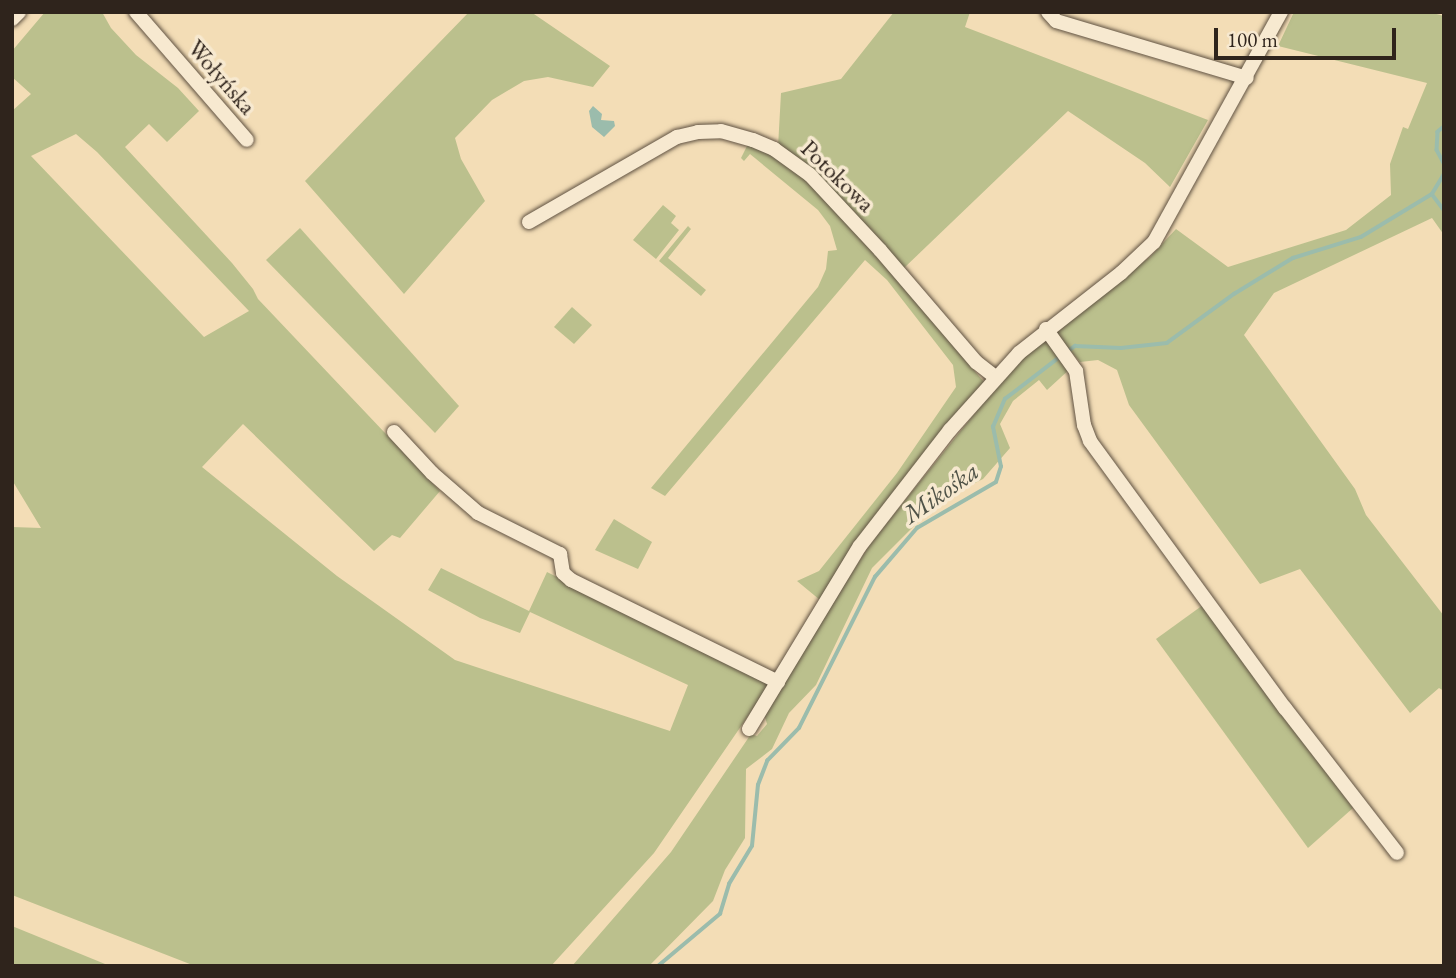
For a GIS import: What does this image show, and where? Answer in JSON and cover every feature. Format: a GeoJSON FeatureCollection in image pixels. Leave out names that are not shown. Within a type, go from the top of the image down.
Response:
{"type":"FeatureCollection","features":[{"type":"Feature","properties":{"kind":"street"},"geometry":{"type":"LineString","coordinates":[[12,19],[19,12]]}},
{"type":"Feature","properties":{"kind":"street","name":"Wołyńska"},"geometry":{"type":"LineString","coordinates":[[136,12],[247,140]]}},
{"type":"Feature","properties":{"kind":"street"},"geometry":{"type":"LineString","coordinates":[[1048,12],[1056,21],[1247,78]]}},
{"type":"Feature","properties":{"kind":"street"},"geometry":{"type":"LineString","coordinates":[[749,729],[860,546],[995,377],[1046,329],[1121,273],[1154,242],[1247,78],[1281,12]]}},
{"type":"Feature","properties":{"kind":"street","name":"Potokowa"},"geometry":{"type":"LineString","coordinates":[[529,222],[677,137],[698,132],[721,131],[753,140],[774,149],[810,175],[880,250],[976,362],[995,377]]}},
{"type":"Feature","properties":{"kind":"street"},"geometry":{"type":"LineString","coordinates":[[1046,329],[1076,371],[1083,425],[1090,441],[1285,708],[1397,853]]}},
{"type":"Feature","properties":{"kind":"street"},"geometry":{"type":"LineString","coordinates":[[394,432],[432,474],[478,513],[559,554],[563,573],[571,580],[778,682]]}},
{"type":"Feature","properties":{"kind":"green space"},"geometry":{"type":"Polygon","coordinates":[[[45,12],[102,12],[111,28],[136,55],[178,88],[199,111],[167,142],[149,124],[125,147],[232,263],[258,299],[440,491],[400,538],[392,535],[374,551],[243,424],[202,467],[337,576],[455,660],[670,731],[688,685],[530,612],[520,633],[480,618],[428,590],[441,568],[529,611],[547,572],[770,684],[654,853],[551,966],[195,966],[12,895],[12,527],[41,528],[12,480],[12,111],[31,94],[12,77],[12,51],[45,12]],[[76,134],[31,156],[204,337],[249,311],[97,152],[76,134]]]}},
{"type":"Feature","properties":{"kind":"green space"},"geometry":{"type":"Polygon","coordinates":[[[469,12],[531,12],[610,66],[593,87],[548,77],[524,81],[492,100],[455,138],[461,159],[485,201],[404,294],[305,181],[469,12]]]}},
{"type":"Feature","properties":{"kind":"green space"},"geometry":{"type":"Polygon","coordinates":[[[894,12],[970,12],[965,27],[1208,120],[1170,187],[1145,163],[1068,111],[904,268],[778,147],[781,93],[841,79],[894,12]]]}},
{"type":"Feature","properties":{"kind":"green space"},"geometry":{"type":"Polygon","coordinates":[[[1294,12],[1429,12],[1444,16],[1444,235],[1432,218],[1274,293],[1244,335],[1355,489],[1366,515],[1444,616],[1444,691],[1439,688],[1410,713],[1300,569],[1260,584],[1129,405],[1117,370],[1098,360],[1080,362],[1056,334],[1095,297],[1150,257],[1176,229],[1228,267],[1346,230],[1391,195],[1390,164],[1403,127],[1408,129],[1427,83],[1278,46],[1294,12]]]}},
{"type":"Feature","properties":{"kind":"green space"},"geometry":{"type":"Polygon","coordinates":[[[749,142],[799,172],[834,207],[984,382],[820,600],[797,581],[819,571],[897,473],[956,387],[953,365],[887,280],[865,260],[665,496],[651,488],[818,287],[826,269],[828,251],[837,250],[830,226],[818,210],[750,154],[744,161],[741,158],[749,142]]]}},
{"type":"Feature","properties":{"kind":"green space"},"geometry":{"type":"Polygon","coordinates":[[[663,205],[676,216],[671,223],[679,230],[656,259],[633,240],[663,205]]]}},
{"type":"Feature","properties":{"kind":"green space"},"geometry":{"type":"Polygon","coordinates":[[[688,226],[691,229],[668,258],[706,290],[701,296],[659,261],[688,226]]]}},
{"type":"Feature","properties":{"kind":"green space"},"geometry":{"type":"Polygon","coordinates":[[[300,228],[459,406],[435,433],[266,260],[300,228]]]}},
{"type":"Feature","properties":{"kind":"green space"},"geometry":{"type":"Polygon","coordinates":[[[572,307],[592,325],[574,344],[554,327],[572,307]]]}},
{"type":"Feature","properties":{"kind":"green space"},"geometry":{"type":"Polygon","coordinates":[[[1047,339],[1071,368],[1047,390],[1039,380],[1013,401],[1000,424],[1010,448],[983,479],[918,511],[921,519],[872,568],[816,685],[789,713],[772,749],[746,769],[745,838],[725,870],[713,901],[649,966],[572,966],[671,852],[751,734],[757,736],[767,724],[764,714],[870,544],[1012,367],[1047,339]]]}},
{"type":"Feature","properties":{"kind":"green space"},"geometry":{"type":"Polygon","coordinates":[[[614,519],[652,542],[638,569],[595,550],[614,519]]]}},
{"type":"Feature","properties":{"kind":"green space"},"geometry":{"type":"Polygon","coordinates":[[[1203,605],[1353,808],[1308,848],[1156,639],[1203,605]]]}},
{"type":"Feature","properties":{"kind":"green space"},"geometry":{"type":"Polygon","coordinates":[[[12,926],[110,966],[12,966],[12,926]]]}},
{"type":"Feature","properties":{"kind":"shaded area"},"geometry":{"type":"Polygon","coordinates":[[[593,106],[602,114],[601,120],[614,121],[615,126],[604,137],[592,127],[589,111],[593,106]]]}},
{"type":"Feature","properties":{"kind":"waterway","name":"Mikośka"},"geometry":{"type":"LineString","coordinates":[[1444,127],[1438,132],[1437,150],[1444,163]]}},
{"type":"Feature","properties":{"kind":"waterway","name":"Mikośka"},"geometry":{"type":"LineString","coordinates":[[1067,352],[1075,346],[1121,348],[1167,343],[1234,294],[1293,258],[1361,237],[1432,194],[1444,174]]}},
{"type":"Feature","properties":{"kind":"waterway"},"geometry":{"type":"LineString","coordinates":[[1432,194],[1444,210]]}},
{"type":"Feature","properties":{"kind":"waterway","name":"Mikośka"},"geometry":{"type":"LineString","coordinates":[[658,966],[720,914],[729,884],[752,846],[758,785],[767,761],[799,728],[875,577],[917,528],[996,482],[1001,467],[993,427],[1005,399],[1061,356]]}}]}
